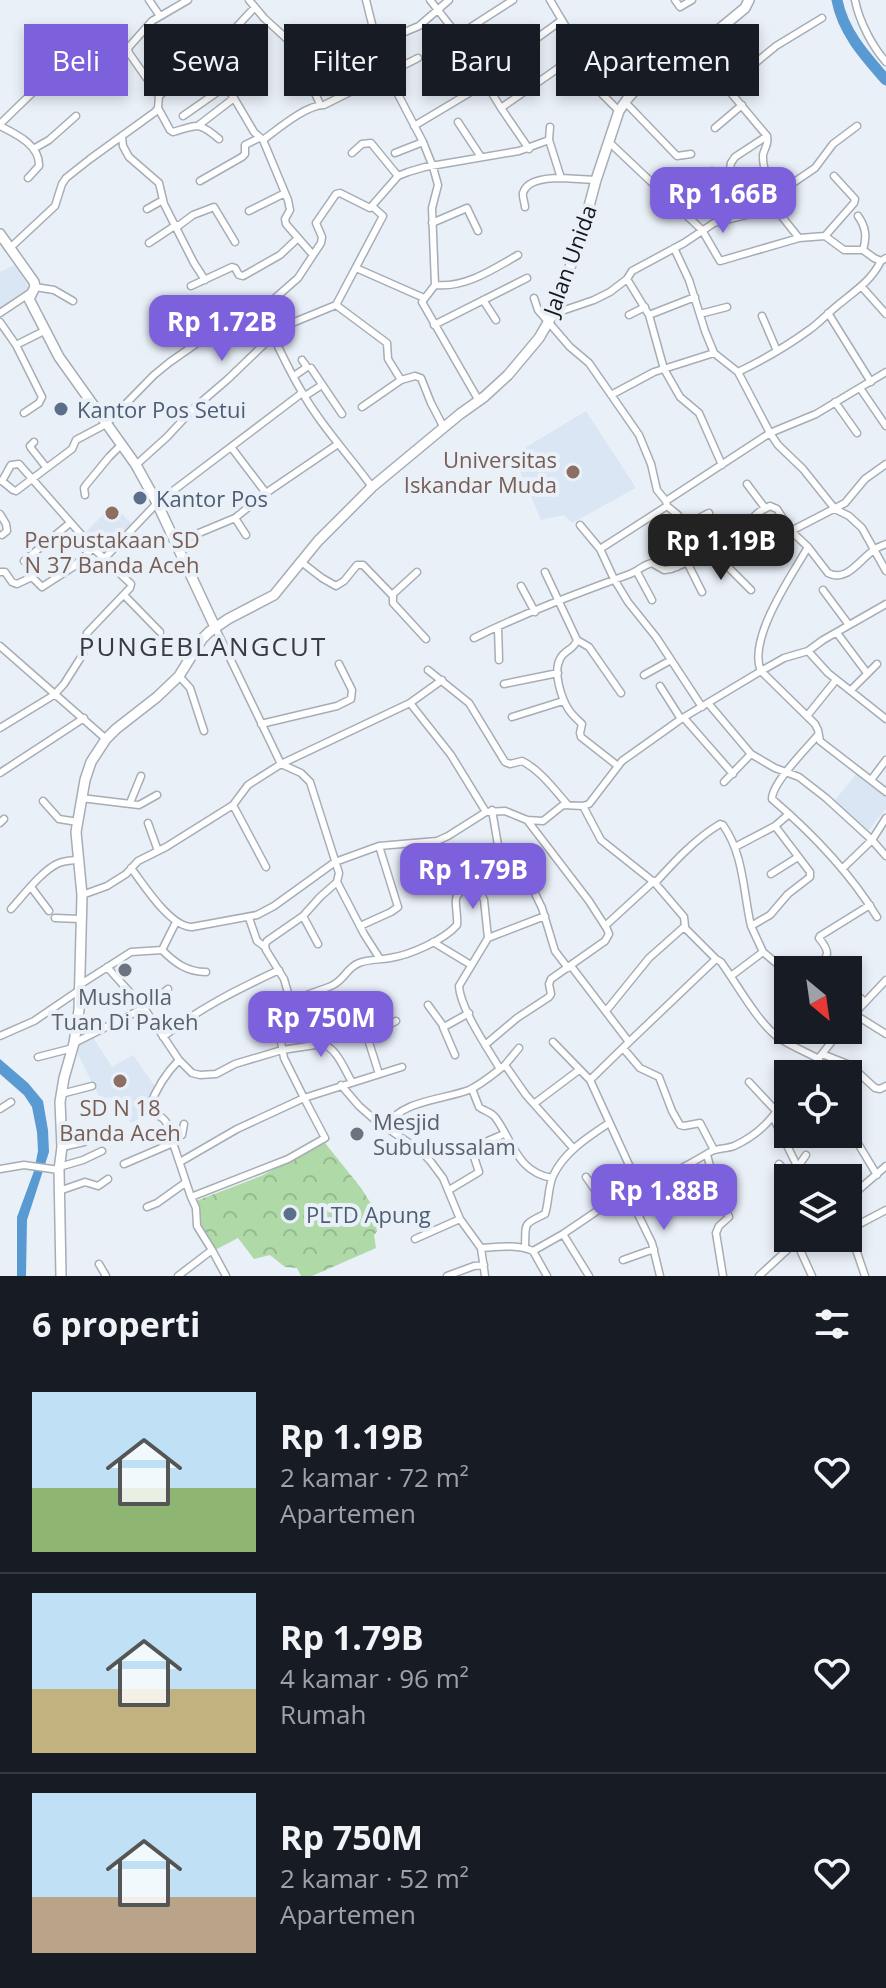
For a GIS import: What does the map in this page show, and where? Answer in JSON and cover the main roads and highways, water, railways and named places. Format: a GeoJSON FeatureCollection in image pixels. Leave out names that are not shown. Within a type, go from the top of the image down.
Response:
{"type":"FeatureCollection","features":[{"type":"Feature","properties":{"kind":"water"},"geometry":{"type":"Polygon","coordinates":[[[0,1059],[43,1101],[48,1130],[49,1152],[27,1220],[26,1276],[17,1276],[17,1217],[34,1171],[38,1151],[37,1132],[32,1107],[24,1095],[0,1074],[0,1059]]]}},
{"type":"Feature","properties":{"kind":"waterway"},"geometry":{"type":"LineString","coordinates":[[837,0],[850,33],[886,80]]}},
{"type":"Feature","properties":{"kind":"place","name":"Kantor Pos Setui"},"geometry":{"type":"Point","coordinates":[61,409]}},
{"type":"Feature","properties":{"kind":"place","name":"Universitas Iskandar Muda"},"geometry":{"type":"Point","coordinates":[573,472]}},
{"type":"Feature","properties":{"kind":"place","name":"Kantor Pos"},"geometry":{"type":"Point","coordinates":[140,498]}},
{"type":"Feature","properties":{"kind":"place","name":"Perpustakaan SD N 37 Banda Aceh"},"geometry":{"type":"Point","coordinates":[112,513]}},
{"type":"Feature","properties":{"kind":"place","name":"Musholla Tuan Di Pakeh"},"geometry":{"type":"Point","coordinates":[125,970]}},
{"type":"Feature","properties":{"kind":"place","name":"SD N 18 Banda Aceh"},"geometry":{"type":"Point","coordinates":[120,1081]}},
{"type":"Feature","properties":{"kind":"place","name":"Mesjid Subulussalam"},"geometry":{"type":"Point","coordinates":[357,1134]}},
{"type":"Feature","properties":{"kind":"place","name":"PLTD Apung"},"geometry":{"type":"Point","coordinates":[290,1214]}},
{"type":"Feature","properties":{"kind":"district","name":"PUNGEBLANGCUT"},"geometry":{"type":"Point","coordinates":[203,646]}}]}
